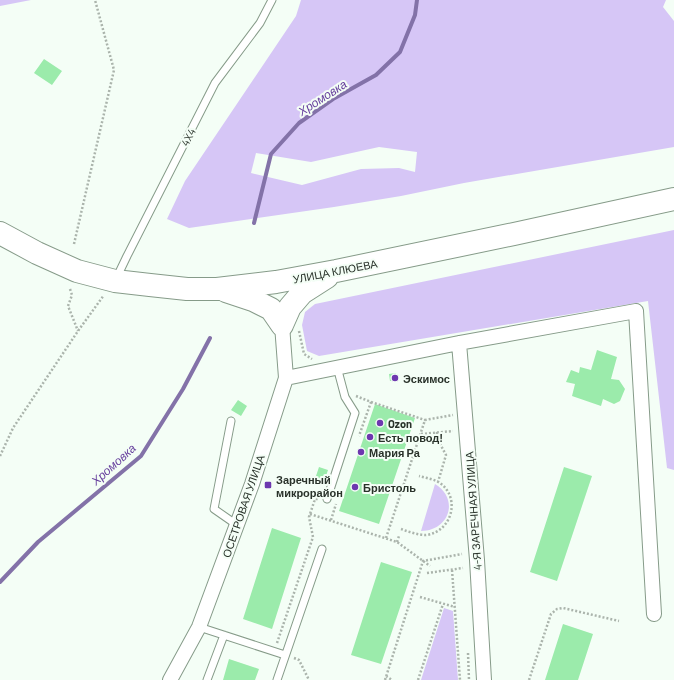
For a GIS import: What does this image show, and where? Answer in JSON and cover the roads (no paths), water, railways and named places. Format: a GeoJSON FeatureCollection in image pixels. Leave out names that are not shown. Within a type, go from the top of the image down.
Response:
{"type":"FeatureCollection","features":[{"type":"Feature","properties":{"kind":"main road","name":"УЛИЦА КЛЮЕВА"},"geometry":{"type":"LineString","coordinates":[[0,233],[37,253],[77,271],[115,281],[187,288],[217,288],[276,282],[336,271],[484,241],[674,199]]}},
{"type":"Feature","properties":{"kind":"main road"},"geometry":{"type":"LineString","coordinates":[[291,326],[290,307],[302,293],[336,271]]}},
{"type":"Feature","properties":{"kind":"main road"},"geometry":{"type":"LineString","coordinates":[[217,288],[253,300],[271,309],[291,326]]}},
{"type":"Feature","properties":{"kind":"street"},"geometry":{"type":"LineString","coordinates":[[286,378],[459,342],[636,311],[654,614]]}},
{"type":"Feature","properties":{"kind":"street","name":"ОСЕТРОВАЯ УЛИЦА"},"geometry":{"type":"LineString","coordinates":[[170,680],[199,627],[252,484],[286,378],[291,326]]}},
{"type":"Feature","properties":{"kind":"street","name":"4-Я ЗАРЕЧНАЯ УЛИЦА"},"geometry":{"type":"LineString","coordinates":[[459,342],[477,560],[484,680]]}},
{"type":"Feature","properties":{"kind":"lane","name":"4X4"},"geometry":{"type":"LineString","coordinates":[[115,281],[215,83],[260,23],[272,0]]}},
{"type":"Feature","properties":{"kind":"lane"},"geometry":{"type":"LineString","coordinates":[[327,499],[355,413],[345,397],[337,367]]}},
{"type":"Feature","properties":{"kind":"lane"},"geometry":{"type":"LineString","coordinates":[[231,421],[214,509],[237,525]]}},
{"type":"Feature","properties":{"kind":"lane"},"geometry":{"type":"LineString","coordinates":[[277,680],[322,549]]}},
{"type":"Feature","properties":{"kind":"lane"},"geometry":{"type":"LineString","coordinates":[[199,627],[285,655]]}},
{"type":"Feature","properties":{"kind":"lane"},"geometry":{"type":"LineString","coordinates":[[207,680],[224,635]]}},
{"type":"Feature","properties":{"kind":"waterway","name":"Хромовка"},"geometry":{"type":"LineString","coordinates":[[254,223],[271,154],[299,123],[333,99],[376,75],[400,52],[415,15],[417,0]]}},
{"type":"Feature","properties":{"kind":"waterway","name":"Хромовка"},"geometry":{"type":"LineString","coordinates":[[0,582],[38,542],[141,456],[183,389],[210,338]]}},
{"type":"Feature","properties":{"kind":"place","name":"Эскимос"},"geometry":{"type":"Point","coordinates":[395,378]}},
{"type":"Feature","properties":{"kind":"place","name":"Ozon"},"geometry":{"type":"Point","coordinates":[380,423]}},
{"type":"Feature","properties":{"kind":"place","name":"Есть повод!"},"geometry":{"type":"Point","coordinates":[370,437]}},
{"type":"Feature","properties":{"kind":"place","name":"Мария Ра"},"geometry":{"type":"Point","coordinates":[361,452]}},
{"type":"Feature","properties":{"kind":"place","name":"Заречный микрорайон"},"geometry":{"type":"Point","coordinates":[268,485]}},
{"type":"Feature","properties":{"kind":"place","name":"Бристоль"},"geometry":{"type":"Point","coordinates":[355,487]}}]}
